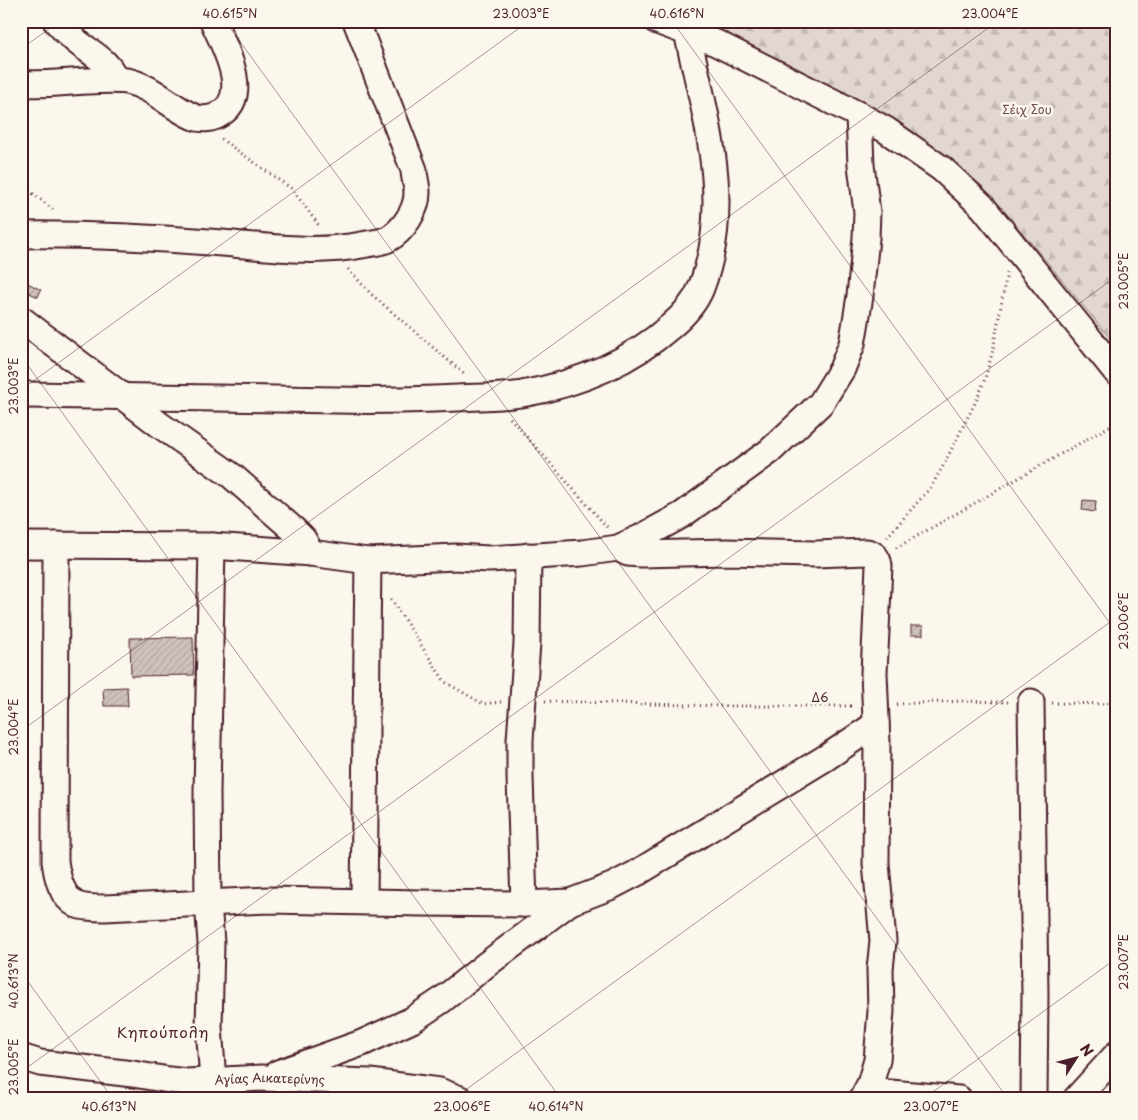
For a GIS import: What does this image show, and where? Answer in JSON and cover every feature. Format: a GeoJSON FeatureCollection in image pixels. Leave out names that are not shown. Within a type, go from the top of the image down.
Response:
{"type":"FeatureCollection","features":[{"type":"Feature","properties":{"kind":"street"},"geometry":{"type":"LineString","coordinates":[[56,21],[76,41],[107,65],[114,74],[115,80]]}},
{"type":"Feature","properties":{"kind":"street"},"geometry":{"type":"LineString","coordinates":[[21,84],[115,80],[128,82],[148,88],[195,117],[209,118],[226,110],[233,96],[234,79],[232,66],[213,21]]}},
{"type":"Feature","properties":{"kind":"street"},"geometry":{"type":"LineString","coordinates":[[21,235],[83,234],[322,251],[378,242],[392,236],[404,226],[413,209],[417,193],[414,170],[356,21]]}},
{"type":"Feature","properties":{"kind":"street"},"geometry":{"type":"LineString","coordinates":[[657,21],[716,43],[859,114],[910,147],[960,184],[982,206],[1012,242],[1117,373]]}},
{"type":"Feature","properties":{"kind":"street"},"geometry":{"type":"LineString","coordinates":[[21,395],[388,401],[490,396],[520,394],[550,388],[615,365],[654,341],[691,307],[701,290],[710,259],[716,231],[716,168],[688,32]]}},
{"type":"Feature","properties":{"kind":"street"},"geometry":{"type":"LineString","coordinates":[[21,545],[212,546],[311,553],[368,570],[418,558],[456,557],[490,559],[582,553],[618,548],[640,538],[682,515],[739,475],[796,428],[822,403],[832,389],[852,344],[864,262],[867,212],[859,114]]}},
{"type":"Feature","properties":{"kind":"street"},"geometry":{"type":"LineString","coordinates":[[21,319],[160,425],[232,476],[272,509],[303,539],[311,553]]}},
{"type":"Feature","properties":{"kind":"street"},"geometry":{"type":"LineString","coordinates":[[56,545],[55,860],[57,879],[64,892],[76,904],[86,907],[105,908],[268,900],[524,904],[570,902]]}},
{"type":"Feature","properties":{"kind":"street"},"geometry":{"type":"LineString","coordinates":[[212,546],[207,792],[210,943],[209,1027],[214,1080],[234,1099]]}},
{"type":"Feature","properties":{"kind":"street"},"geometry":{"type":"LineString","coordinates":[[618,548],[628,553],[642,554],[726,552],[816,554],[866,552],[875,556],[879,566],[874,650],[876,863],[883,941],[880,969],[881,1011],[878,1047],[874,1072],[865,1095],[959,1099]]}},
{"type":"Feature","properties":{"kind":"street"},"geometry":{"type":"LineString","coordinates":[[524,904],[520,740],[529,600],[528,556]]}},
{"type":"Feature","properties":{"kind":"street"},"geometry":{"type":"LineString","coordinates":[[364,901],[368,570]]}},
{"type":"Feature","properties":{"kind":"street"},"geometry":{"type":"LineString","coordinates":[[1031,702],[1036,1098]]}},
{"type":"Feature","properties":{"kind":"street"},"geometry":{"type":"LineString","coordinates":[[262,1078],[362,1043],[412,1020],[442,1000],[570,902],[612,886],[637,873],[826,757],[876,714]]}},
{"type":"Feature","properties":{"kind":"street"},"geometry":{"type":"LineString","coordinates":[[1076,1099],[1117,1054]]}},
{"type":"Feature","properties":{"kind":"street","name":"Αγίας Αικατερίνης"},"geometry":{"type":"LineString","coordinates":[[21,1057],[40,1063],[187,1082],[262,1078],[370,1082],[439,1091],[460,1099]]}},
{"type":"Feature","properties":{"kind":"path"},"geometry":{"type":"LineString","coordinates":[[220,138],[292,189],[336,249],[351,273],[370,294],[490,396],[604,522],[618,548]]}},
{"type":"Feature","properties":{"kind":"path"},"geometry":{"type":"LineString","coordinates":[[21,184],[83,234]]}},
{"type":"Feature","properties":{"kind":"path"},"geometry":{"type":"LineString","coordinates":[[875,556],[931,486],[977,399],[993,350],[1012,242]]}},
{"type":"Feature","properties":{"kind":"path"},"geometry":{"type":"LineString","coordinates":[[875,556],[1117,422]]}},
{"type":"Feature","properties":{"kind":"path","name":"Δ6"},"geometry":{"type":"LineString","coordinates":[[368,570],[394,601],[445,682],[483,704],[524,701],[797,707],[876,714],[961,701],[1117,704]]}},
{"type":"Feature","properties":{"kind":"green space","name":"Σέιχ Σου"},"geometry":{"type":"Polygon","coordinates":[[[688,21],[1117,21],[1117,347],[981,185],[929,145],[688,21]]]}},
{"type":"Feature","properties":{"kind":"building"},"geometry":{"type":"Polygon","coordinates":[[[22,280],[41,290],[38,297],[21,289],[22,280]]]}},
{"type":"Feature","properties":{"kind":"building"},"geometry":{"type":"Polygon","coordinates":[[[1083,500],[1096,501],[1095,512],[1082,510],[1083,500]]]}},
{"type":"Feature","properties":{"kind":"building"},"geometry":{"type":"Polygon","coordinates":[[[911,626],[923,626],[923,635],[911,635],[911,626]]]}},
{"type":"Feature","properties":{"kind":"building"},"geometry":{"type":"Polygon","coordinates":[[[193,637],[194,675],[131,676],[130,638],[193,637]]]}},
{"type":"Feature","properties":{"kind":"building"},"geometry":{"type":"Polygon","coordinates":[[[127,687],[128,706],[104,706],[103,688],[127,687]]]}},
{"type":"Feature","properties":{"kind":"district","name":"Κηπούπολη"},"geometry":{"type":"Point","coordinates":[163,1033]}}]}
